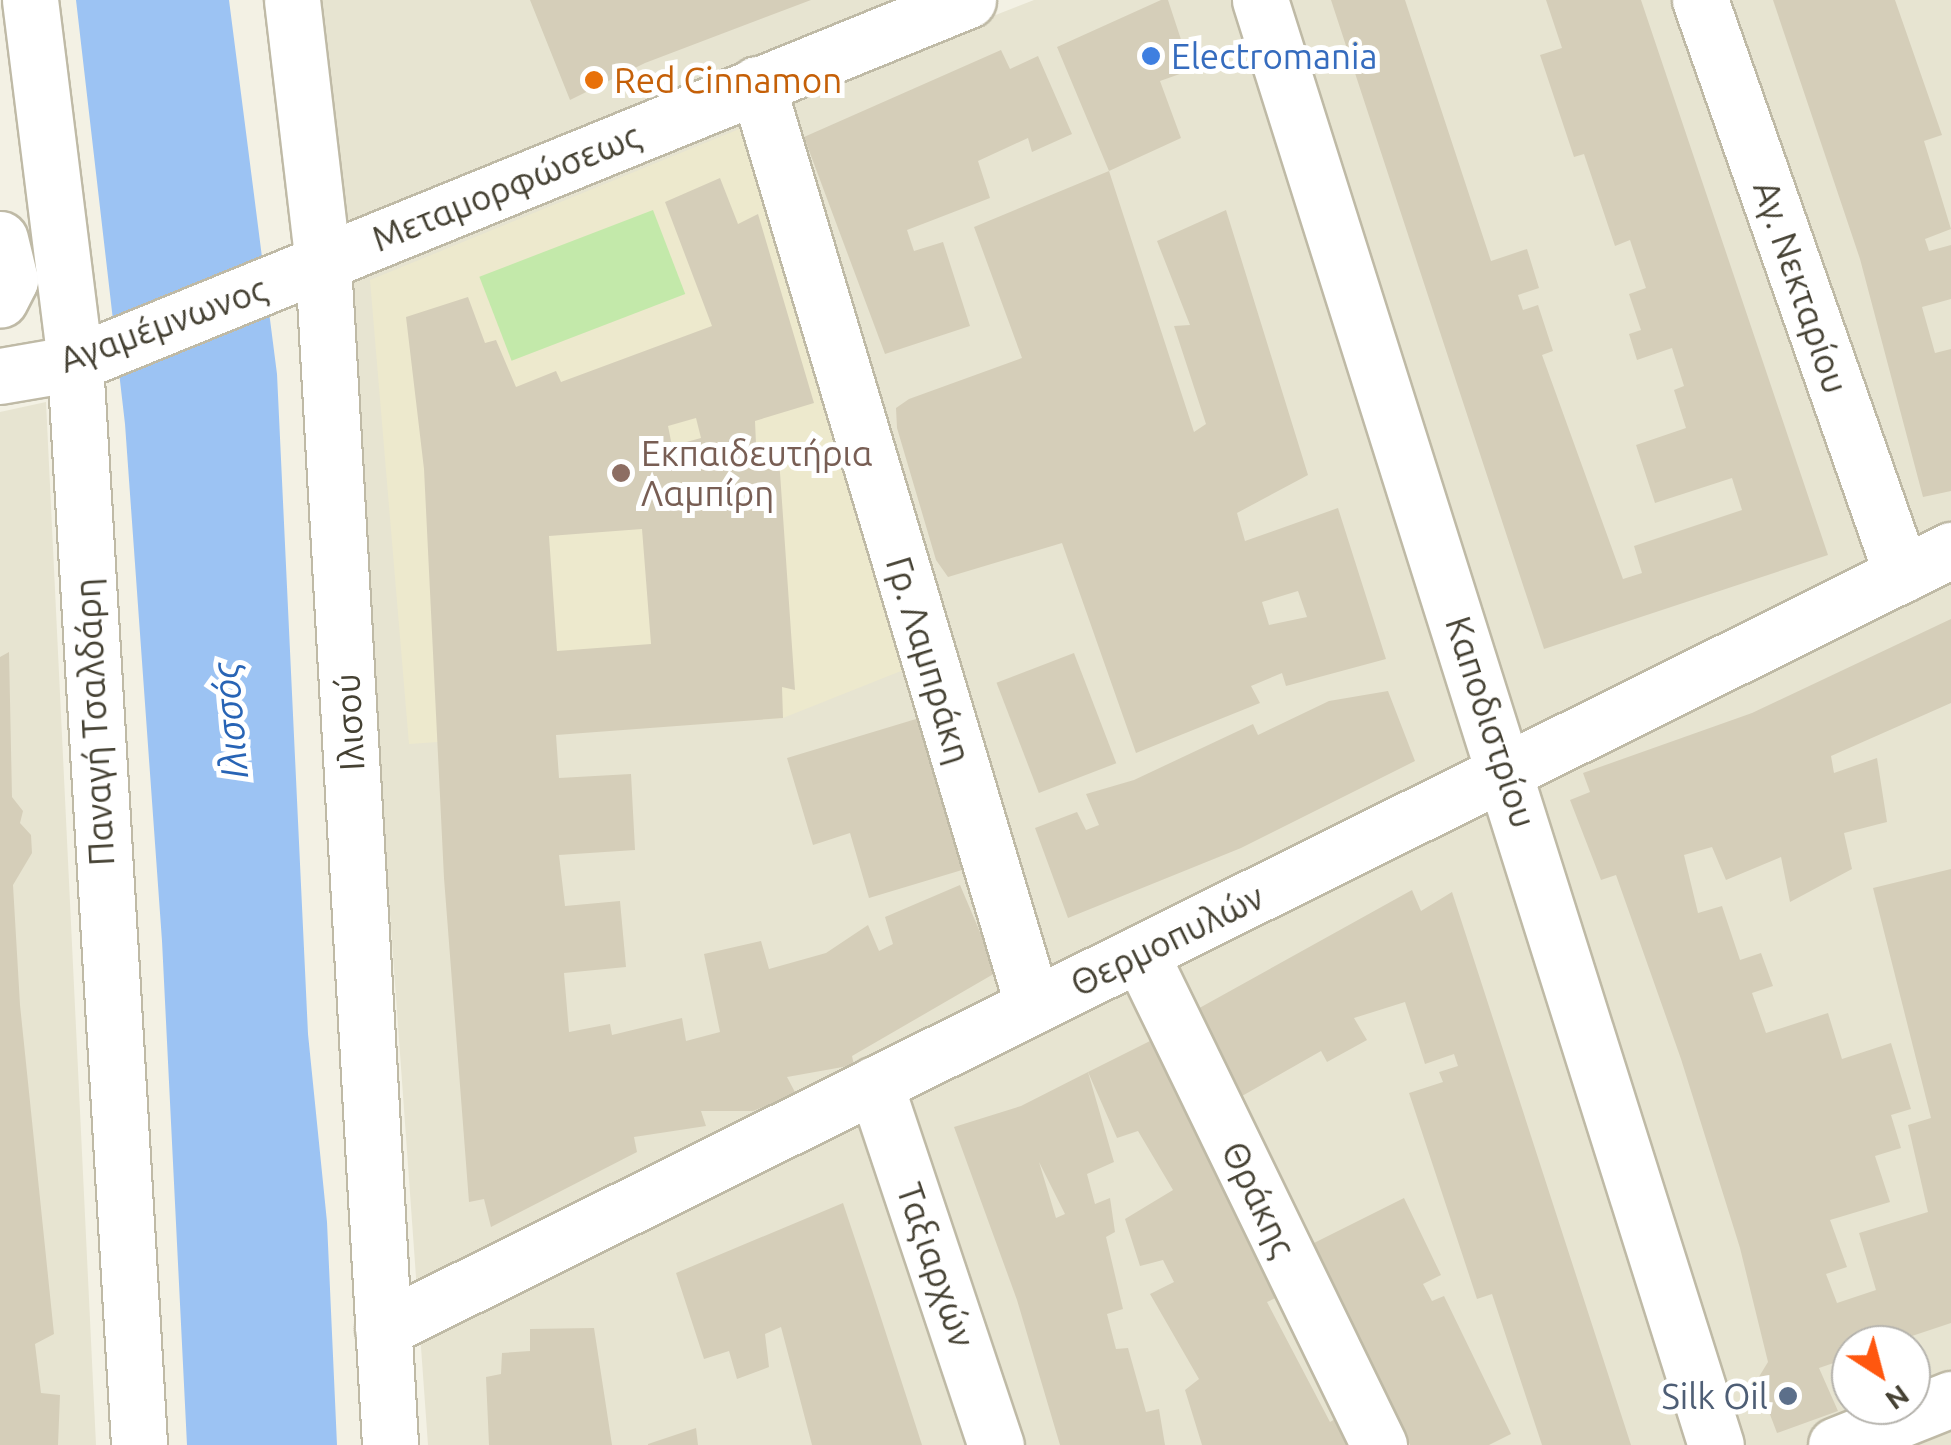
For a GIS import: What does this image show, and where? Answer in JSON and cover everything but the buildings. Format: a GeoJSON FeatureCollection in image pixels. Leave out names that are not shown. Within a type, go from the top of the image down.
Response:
{"type":"FeatureCollection","features":[{"type":"Feature","properties":{"kind":"street","name":"Παναγή Τσαλδάρη"},"geometry":{"type":"LineString","coordinates":[[30,0],[91,356],[139,1445]]}},
{"type":"Feature","properties":{"kind":"street","name":"Ιλισού"},"geometry":{"type":"LineString","coordinates":[[292,0],[301,272],[390,1445]]}},
{"type":"Feature","properties":{"kind":"street","name":"Μεταμορφώσεως"},"geometry":{"type":"LineString","coordinates":[[301,272],[968,0]]}},
{"type":"Feature","properties":{"kind":"street","name":"Καποδιστρίου"},"geometry":{"type":"LineString","coordinates":[[1260,0],[1507,770],[1716,1445]]}},
{"type":"Feature","properties":{"kind":"street","name":"Αγ. Νεκταρίου"},"geometry":{"type":"LineString","coordinates":[[1700,0],[1902,574]]}},
{"type":"Feature","properties":{"kind":"street","name":"Γρ. Λαμπράκη"},"geometry":{"type":"LineString","coordinates":[[756,84],[1033,1006]]}},
{"type":"Feature","properties":{"kind":"street"},"geometry":{"type":"LineString","coordinates":[[0,239],[10,280],[0,300]]}},
{"type":"Feature","properties":{"kind":"street","name":"Αγαμέμνωνος"},"geometry":{"type":"LineString","coordinates":[[0,376],[91,356],[301,272]]}},
{"type":"Feature","properties":{"kind":"street","name":"Θερμοπυλών"},"geometry":{"type":"LineString","coordinates":[[384,1328],[1951,550]]}},
{"type":"Feature","properties":{"kind":"street","name":"Θράκης"},"geometry":{"type":"LineString","coordinates":[[1140,953],[1378,1445]]}},
{"type":"Feature","properties":{"kind":"street","name":"Ταξιαρχών"},"geometry":{"type":"LineString","coordinates":[[875,1084],[996,1445]]}},
{"type":"Feature","properties":{"kind":"street"},"geometry":{"type":"LineString","coordinates":[[1836,1445],[1951,1399]]}},
{"type":"Feature","properties":{"kind":"shaded area"},"geometry":{"type":"Polygon","coordinates":[[[314,0],[928,0],[341,229],[314,0]]]}},
{"type":"Feature","properties":{"kind":"shaded area"},"geometry":{"type":"Polygon","coordinates":[[[1034,0],[1951,0],[1951,1445],[428,1445],[344,270],[1034,0]]]}},
{"type":"Feature","properties":{"kind":"shaded area","name":"Εκπαιδευτήρια Λαμπίρη"},"geometry":{"type":"Polygon","coordinates":[[[749,125],[916,665],[783,718],[409,744],[370,280],[749,125]]]}},
{"type":"Feature","properties":{"kind":"shaded area"},"geometry":{"type":"Polygon","coordinates":[[[46,402],[96,1445],[0,1445],[0,412],[46,402]]]}},
{"type":"Feature","properties":{"kind":"green space"},"geometry":{"type":"Polygon","coordinates":[[[653,210],[685,294],[512,361],[479,277],[653,210]]]}},
{"type":"Feature","properties":{"kind":"water","name":"Ιλισσός"},"geometry":{"type":"Polygon","coordinates":[[[76,0],[229,0],[277,374],[308,1034],[327,1222],[337,1445],[187,1445],[162,941],[125,424],[76,0]]]}},
{"type":"Feature","properties":{"kind":"place","name":"Electromania"},"geometry":{"type":"Point","coordinates":[1151,56]}},
{"type":"Feature","properties":{"kind":"place","name":"Red Cinnamon"},"geometry":{"type":"Point","coordinates":[594,80]}},
{"type":"Feature","properties":{"kind":"place","name":"Εκπαιδευτήρια Λαμπίρη"},"geometry":{"type":"Point","coordinates":[621,473]}},
{"type":"Feature","properties":{"kind":"place","name":"Silk Oil"},"geometry":{"type":"Point","coordinates":[1788,1396]}}]}
